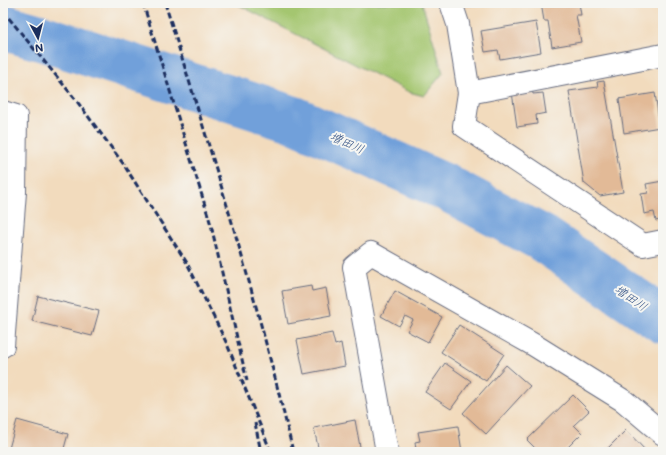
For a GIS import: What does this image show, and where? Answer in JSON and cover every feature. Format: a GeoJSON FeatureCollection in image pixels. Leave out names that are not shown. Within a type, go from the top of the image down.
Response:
{"type":"FeatureCollection","features":[{"type":"Feature","properties":{"kind":"street"},"geometry":{"type":"LineString","coordinates":[[451,3],[458,24],[469,93],[464,126],[643,244],[663,241]]}},
{"type":"Feature","properties":{"kind":"street"},"geometry":{"type":"LineString","coordinates":[[469,93],[663,55]]}},
{"type":"Feature","properties":{"kind":"street"},"geometry":{"type":"LineString","coordinates":[[3,112],[16,116],[15,192],[3,346]]}},
{"type":"Feature","properties":{"kind":"street"},"geometry":{"type":"LineString","coordinates":[[387,452],[354,267],[371,253],[547,353],[624,401],[663,434]]}},
{"type":"Feature","properties":{"kind":"green space"},"geometry":{"type":"Polygon","coordinates":[[[235,3],[422,3],[443,73],[424,96],[409,92],[235,3]]]}},
{"type":"Feature","properties":{"kind":"building"},"geometry":{"type":"Polygon","coordinates":[[[464,3],[488,3],[488,4],[465,7],[464,3]]]}},
{"type":"Feature","properties":{"kind":"building"},"geometry":{"type":"Polygon","coordinates":[[[541,3],[579,3],[581,15],[576,15],[581,42],[552,47],[548,21],[544,21],[541,3]]]}},
{"type":"Feature","properties":{"kind":"building"},"geometry":{"type":"Polygon","coordinates":[[[536,22],[541,52],[500,59],[498,50],[485,52],[481,31],[536,22]]]}},
{"type":"Feature","properties":{"kind":"building"},"geometry":{"type":"Polygon","coordinates":[[[604,81],[623,192],[600,196],[584,183],[569,91],[598,87],[597,82],[604,81]]]}},
{"type":"Feature","properties":{"kind":"building"},"geometry":{"type":"Polygon","coordinates":[[[532,89],[533,94],[543,93],[546,113],[536,115],[537,124],[517,127],[512,92],[532,89]]]}},
{"type":"Feature","properties":{"kind":"building"},"geometry":{"type":"Polygon","coordinates":[[[655,93],[660,127],[624,133],[619,99],[655,93]]]}},
{"type":"Feature","properties":{"kind":"building"},"geometry":{"type":"Polygon","coordinates":[[[663,181],[663,219],[656,221],[654,212],[644,214],[641,194],[648,193],[646,184],[663,181]]]}},
{"type":"Feature","properties":{"kind":"building"},"geometry":{"type":"Polygon","coordinates":[[[311,286],[312,291],[326,288],[331,316],[288,324],[282,291],[311,286]]]}},
{"type":"Feature","properties":{"kind":"building"},"geometry":{"type":"Polygon","coordinates":[[[395,291],[442,317],[428,342],[407,331],[413,320],[405,316],[399,326],[381,316],[395,291]]]}},
{"type":"Feature","properties":{"kind":"building"},"geometry":{"type":"Polygon","coordinates":[[[38,296],[99,311],[92,336],[32,321],[38,296]]]}},
{"type":"Feature","properties":{"kind":"building"},"geometry":{"type":"Polygon","coordinates":[[[459,325],[504,354],[486,381],[441,352],[459,325]]]}},
{"type":"Feature","properties":{"kind":"building"},"geometry":{"type":"Polygon","coordinates":[[[332,333],[335,345],[341,343],[345,366],[304,374],[297,340],[332,333]]]}},
{"type":"Feature","properties":{"kind":"building"},"geometry":{"type":"Polygon","coordinates":[[[445,363],[471,381],[451,409],[425,392],[445,363]]]}},
{"type":"Feature","properties":{"kind":"building"},"geometry":{"type":"Polygon","coordinates":[[[506,365],[530,386],[486,434],[463,413],[506,365]]]}},
{"type":"Feature","properties":{"kind":"building"},"geometry":{"type":"Polygon","coordinates":[[[573,395],[589,411],[574,425],[582,433],[563,452],[539,452],[527,440],[573,395]]]}},
{"type":"Feature","properties":{"kind":"building"},"geometry":{"type":"Polygon","coordinates":[[[17,420],[68,434],[63,452],[8,452],[17,420]]]}},
{"type":"Feature","properties":{"kind":"building"},"geometry":{"type":"Polygon","coordinates":[[[355,420],[361,452],[319,452],[314,428],[355,420]]]}},
{"type":"Feature","properties":{"kind":"building"},"geometry":{"type":"Polygon","coordinates":[[[458,426],[462,452],[422,452],[421,450],[416,450],[415,442],[420,441],[418,432],[458,426]]]}},
{"type":"Feature","properties":{"kind":"building"},"geometry":{"type":"Polygon","coordinates":[[[626,430],[647,452],[604,452],[626,430]]]}},
{"type":"Feature","properties":{"kind":"waterway","name":"増田川"},"geometry":{"type":"LineString","coordinates":[[3,27],[42,38],[293,119],[447,188],[542,238],[663,320]]}},
{"type":"Feature","properties":{"kind":"railway"},"geometry":{"type":"LineString","coordinates":[[143,3],[211,225],[247,381]]}},
{"type":"Feature","properties":{"kind":"railway"},"geometry":{"type":"LineString","coordinates":[[165,3],[249,282],[265,339],[293,452]]}},
{"type":"Feature","properties":{"kind":"railway"},"geometry":{"type":"LineString","coordinates":[[3,11],[76,100],[122,162],[187,263],[227,344],[271,452]]}},
{"type":"Feature","properties":{"kind":"railway"},"geometry":{"type":"LineString","coordinates":[[255,423],[261,452]]}}]}
